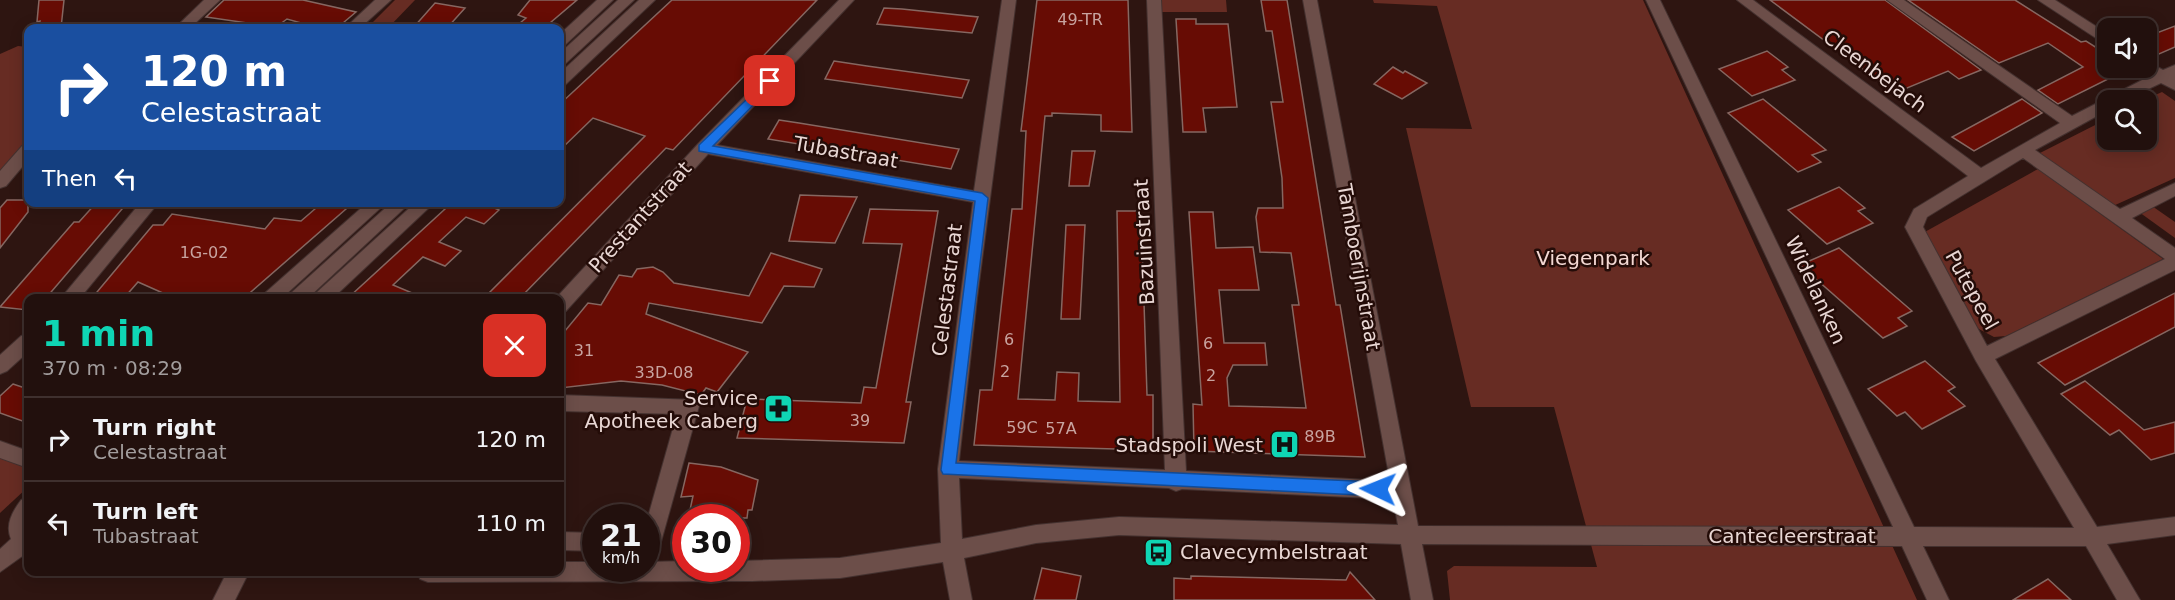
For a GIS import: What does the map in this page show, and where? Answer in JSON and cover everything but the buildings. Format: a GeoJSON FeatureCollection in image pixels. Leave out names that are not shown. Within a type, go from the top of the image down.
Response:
{"type":"FeatureCollection","features":[{"type":"Feature","properties":{"kind":"street"},"geometry":{"type":"LineString","coordinates":[[186,24],[213,0]]}},
{"type":"Feature","properties":{"kind":"street"},"geometry":{"type":"LineString","coordinates":[[356,24],[383,0]]}},
{"type":"Feature","properties":{"kind":"street"},"geometry":{"type":"LineString","coordinates":[[564,38],[606,0]]}},
{"type":"Feature","properties":{"kind":"street"},"geometry":{"type":"LineString","coordinates":[[564,57],[627,0]]}},
{"type":"Feature","properties":{"kind":"street"},"geometry":{"type":"LineString","coordinates":[[564,77],[648,0]]}},
{"type":"Feature","properties":{"kind":"street","name":"Prestantstraat"},"geometry":{"type":"LineString","coordinates":[[564,302],[704,148],[847,0]]}},
{"type":"Feature","properties":{"kind":"street","name":"Celestastraat"},"geometry":{"type":"LineString","coordinates":[[960,600],[952,552],[948,470],[1009,0]]}},
{"type":"Feature","properties":{"kind":"street","name":"Bazuinstraat"},"geometry":{"type":"LineString","coordinates":[[1154,0],[1176,482]]}},
{"type":"Feature","properties":{"kind":"street","name":"Tamboerijnstraat"},"geometry":{"type":"LineString","coordinates":[[1311,0],[1422,600]]}},
{"type":"Feature","properties":{"kind":"street","name":"Widelanken"},"geometry":{"type":"LineString","coordinates":[[1653,0],[1938,600]]}},
{"type":"Feature","properties":{"kind":"street","name":"Cleenbejach"},"geometry":{"type":"LineString","coordinates":[[1744,0],[1980,176]]}},
{"type":"Feature","properties":{"kind":"street"},"geometry":{"type":"LineString","coordinates":[[1894,0],[2071,123]]}},
{"type":"Feature","properties":{"kind":"street"},"geometry":{"type":"LineString","coordinates":[[2045,0],[2097,34]]}},
{"type":"Feature","properties":{"kind":"street"},"geometry":{"type":"LineString","coordinates":[[2133,90],[2168,72],[2175,85]]}},
{"type":"Feature","properties":{"kind":"street"},"geometry":{"type":"LineString","coordinates":[[1980,176],[2097,109]]}},
{"type":"Feature","properties":{"kind":"street","name":"Tubastraat"},"geometry":{"type":"LineString","coordinates":[[704,148],[982,198]]}},
{"type":"Feature","properties":{"kind":"street"},"geometry":{"type":"LineString","coordinates":[[2023,150],[2175,257]]}},
{"type":"Feature","properties":{"kind":"street"},"geometry":{"type":"LineString","coordinates":[[0,182],[24,155]]}},
{"type":"Feature","properties":{"kind":"street","name":"Putepeel"},"geometry":{"type":"LineString","coordinates":[[1980,176],[1920,213],[1914,227],[1983,356],[2175,262]]}},
{"type":"Feature","properties":{"kind":"street"},"geometry":{"type":"LineString","coordinates":[[2119,217],[2175,189]]}},
{"type":"Feature","properties":{"kind":"street"},"geometry":{"type":"LineString","coordinates":[[73,294],[147,207]]}},
{"type":"Feature","properties":{"kind":"street"},"geometry":{"type":"LineString","coordinates":[[276,294],[373,207]]}},
{"type":"Feature","properties":{"kind":"street"},"geometry":{"type":"LineString","coordinates":[[301,294],[397,207]]}},
{"type":"Feature","properties":{"kind":"street"},"geometry":{"type":"LineString","coordinates":[[326,294],[422,207]]}},
{"type":"Feature","properties":{"kind":"street"},"geometry":{"type":"LineString","coordinates":[[0,366],[24,345]]}},
{"type":"Feature","properties":{"kind":"street"},"geometry":{"type":"LineString","coordinates":[[1983,356],[2129,600]]}},
{"type":"Feature","properties":{"kind":"street"},"geometry":{"type":"LineString","coordinates":[[564,404],[689,406],[660,513]]}},
{"type":"Feature","properties":{"kind":"street"},"geometry":{"type":"LineString","coordinates":[[0,449],[24,458]]}},
{"type":"Feature","properties":{"kind":"street"},"geometry":{"type":"LineString","coordinates":[[948,470],[1176,482],[1400,490]]}},
{"type":"Feature","properties":{"kind":"street"},"geometry":{"type":"LineString","coordinates":[[0,562],[17,537],[18,522],[24,512]]}},
{"type":"Feature","properties":{"kind":"street"},"geometry":{"type":"LineString","coordinates":[[564,572],[752,572],[869,566],[952,552],[1036,534],[1119,526],[1409,534]]}},
{"type":"Feature","properties":{"kind":"street","name":"Cantecleerstraat"},"geometry":{"type":"LineString","coordinates":[[1409,534],[2092,537],[2175,526]]}},
{"type":"Feature","properties":{"kind":"street"},"geometry":{"type":"LineString","coordinates":[[564,541],[582,542]]}},
{"type":"Feature","properties":{"kind":"street"},"geometry":{"type":"LineString","coordinates":[[224,600],[236,576]]}},
{"type":"Feature","properties":{"kind":"green space"},"geometry":{"type":"Polygon","coordinates":[[[395,0],[415,0],[392,24],[371,24],[395,0]]]}},
{"type":"Feature","properties":{"kind":"green space"},"geometry":{"type":"Polygon","coordinates":[[[1158,0],[1226,0],[1227,12],[1159,12],[1158,0]]]}},
{"type":"Feature","properties":{"kind":"green space","name":"Viegenpark"},"geometry":{"type":"Polygon","coordinates":[[[1373,0],[1643,0],[1917,600],[1450,600],[1447,571],[1454,566],[1597,567],[1554,407],[1471,407],[1406,128],[1472,129],[1437,6],[1374,3],[1373,0]]]}},
{"type":"Feature","properties":{"kind":"green space"},"geometry":{"type":"Polygon","coordinates":[[[18,46],[24,47],[24,147],[0,174],[0,54],[18,46]]]}},
{"type":"Feature","properties":{"kind":"green space"},"geometry":{"type":"Polygon","coordinates":[[[2162,92],[2175,101],[2175,178],[2113,206],[2038,154],[2097,124],[2097,150],[2157,150],[2157,94],[2162,92]]]}},
{"type":"Feature","properties":{"kind":"green space"},"geometry":{"type":"Polygon","coordinates":[[[2038,169],[2163,259],[2006,336],[1994,337],[1977,328],[1923,233],[2038,169]]]}},
{"type":"Feature","properties":{"kind":"green space"},"geometry":{"type":"Polygon","coordinates":[[[2152,206],[2175,222],[2175,238],[2139,212],[2152,206]]]}},
{"type":"Feature","properties":{"kind":"green space"},"geometry":{"type":"Polygon","coordinates":[[[0,457],[24,466],[24,491],[0,513],[0,457]]]}},
{"type":"Feature","properties":{"kind":"place","name":"Service Apotheek Caberg"},"geometry":{"type":"Point","coordinates":[779,409]}},
{"type":"Feature","properties":{"kind":"place","name":"Stadspoli West"},"geometry":{"type":"Point","coordinates":[1284,445]}},
{"type":"Feature","properties":{"kind":"place","name":"Clavecymbelstraat"},"geometry":{"type":"Point","coordinates":[1159,552]}},
{"type":"Feature","properties":{"kind":"route"},"geometry":{"type":"LineString","coordinates":[[770,81],[704,148],[982,198],[948,470],[1176,482],[1378,489]]}}]}
